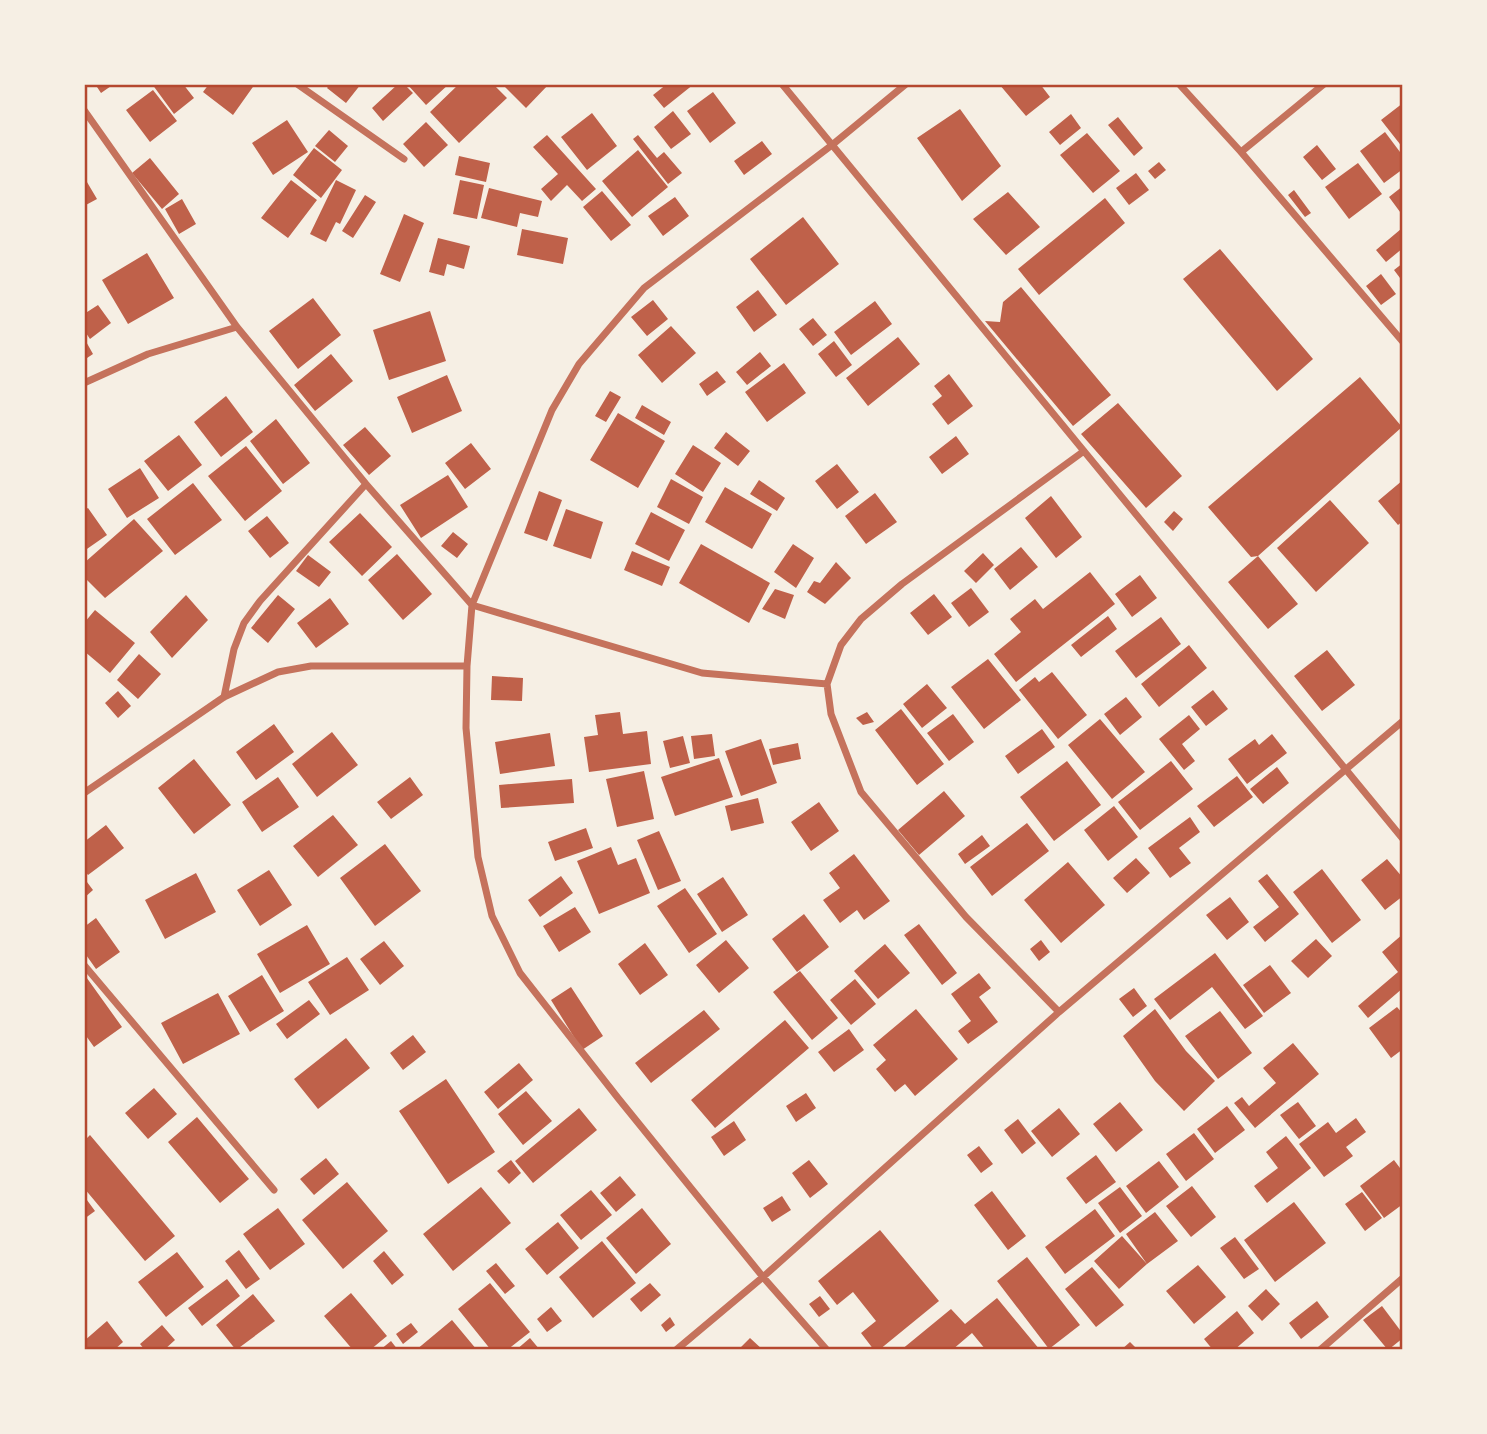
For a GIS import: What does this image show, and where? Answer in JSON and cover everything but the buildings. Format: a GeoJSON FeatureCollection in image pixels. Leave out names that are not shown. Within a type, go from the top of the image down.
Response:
{"type":"FeatureCollection","features":[{"type":"Feature","properties":{"kind":"street"},"geometry":{"type":"LineString","coordinates":[[298,84],[404,159]]}},
{"type":"Feature","properties":{"kind":"street"},"geometry":{"type":"LineString","coordinates":[[782,84],[1403,839]]}},
{"type":"Feature","properties":{"kind":"street"},"geometry":{"type":"LineString","coordinates":[[827,1350],[763,1277],[520,973],[492,916],[478,857],[466,728],[467,666],[472,605],[552,410],[579,364],[644,288],[832,145],[906,84]]}},
{"type":"Feature","properties":{"kind":"street"},"geometry":{"type":"LineString","coordinates":[[1179,84],[1241,152],[1403,342]]}},
{"type":"Feature","properties":{"kind":"street"},"geometry":{"type":"LineString","coordinates":[[1241,152],[1324,84]]}},
{"type":"Feature","properties":{"kind":"street"},"geometry":{"type":"LineString","coordinates":[[84,110],[237,327],[366,484],[472,605],[702,673],[827,684]]}},
{"type":"Feature","properties":{"kind":"street"},"geometry":{"type":"LineString","coordinates":[[84,383],[148,354],[237,327]]}},
{"type":"Feature","properties":{"kind":"street"},"geometry":{"type":"LineString","coordinates":[[1059,1013],[966,917],[861,792],[831,714],[827,684],[841,645],[861,619],[902,584],[1084,451]]}},
{"type":"Feature","properties":{"kind":"street"},"geometry":{"type":"LineString","coordinates":[[224,696],[234,649],[244,623],[260,601],[366,484]]}},
{"type":"Feature","properties":{"kind":"street"},"geometry":{"type":"LineString","coordinates":[[84,793],[224,696],[278,672],[311,666],[467,666]]}},
{"type":"Feature","properties":{"kind":"street"},"geometry":{"type":"LineString","coordinates":[[676,1350],[763,1277],[1059,1013],[1403,721]]}},
{"type":"Feature","properties":{"kind":"street"},"geometry":{"type":"LineString","coordinates":[[84,965],[274,1190]]}},
{"type":"Feature","properties":{"kind":"street"},"geometry":{"type":"LineString","coordinates":[[1320,1350],[1403,1278]]}}]}
